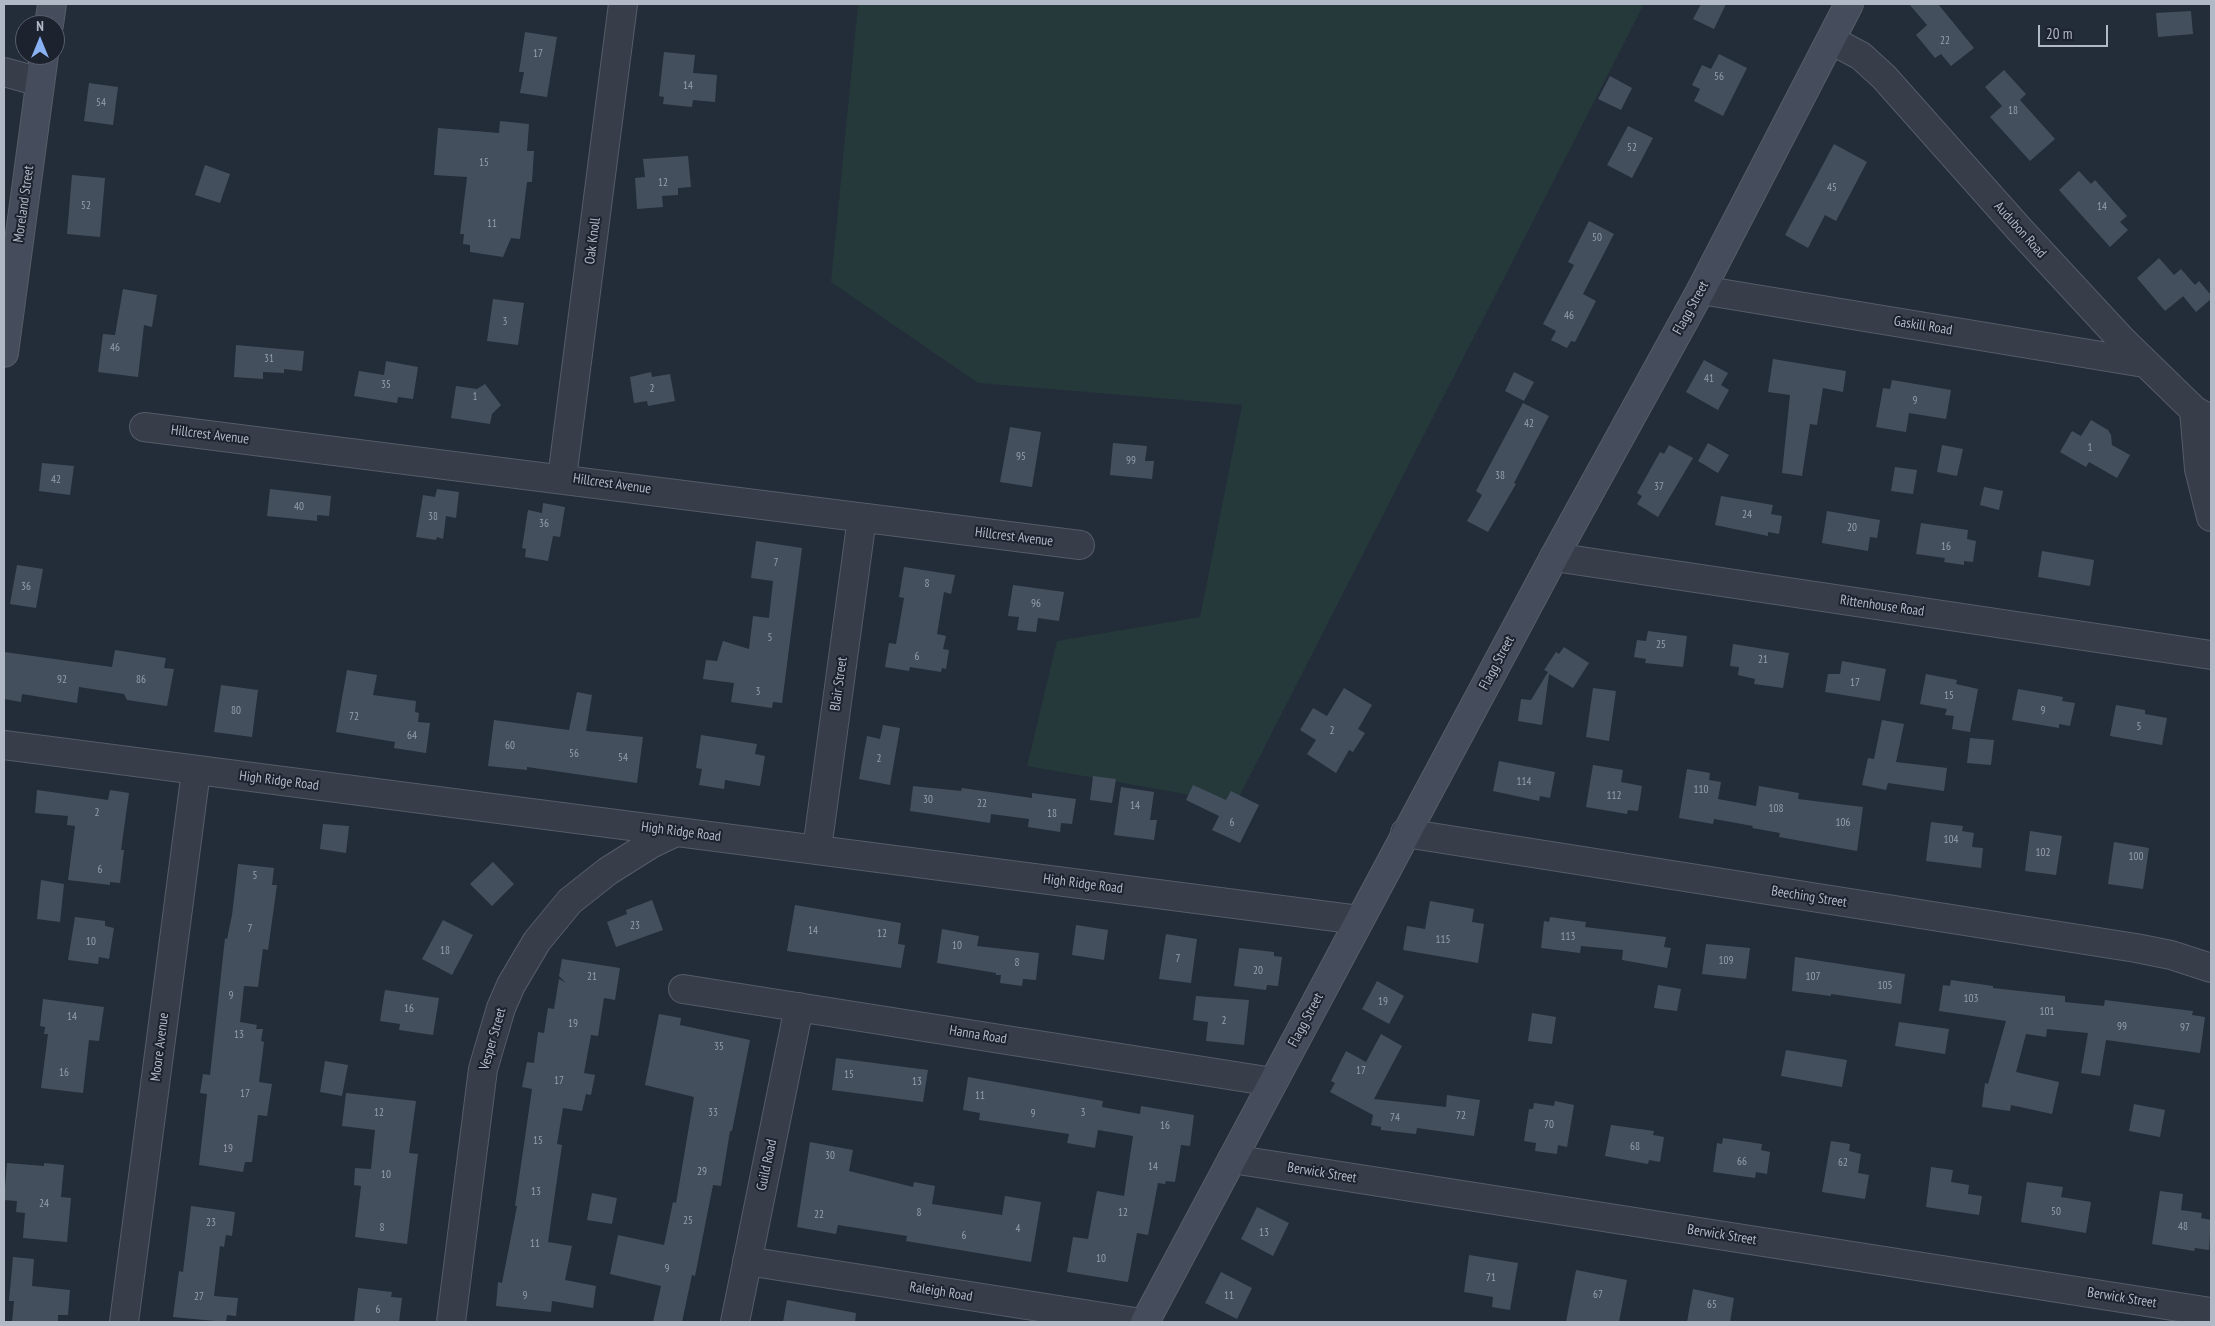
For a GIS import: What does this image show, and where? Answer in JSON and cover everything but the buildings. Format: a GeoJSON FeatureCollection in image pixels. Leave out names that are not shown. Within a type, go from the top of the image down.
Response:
{"type":"FeatureCollection","features":[{"type":"Feature","properties":{"kind":"street","name":"Oak Knoll"},"geometry":{"type":"LineString","coordinates":[[562,478],[623,4]]}},
{"type":"Feature","properties":{"kind":"street","name":"Flagg Street"},"geometry":{"type":"LineString","coordinates":[[1145,1322],[1405,833],[1701,290],[1848,4]]}},
{"type":"Feature","properties":{"kind":"street","name":"Audubon Road"},"geometry":{"type":"LineString","coordinates":[[1831,40],[1861,56],[1884,77],[2020,230],[2144,363],[2202,415]]}},
{"type":"Feature","properties":{"kind":"street","name":"Moreland Street"},"geometry":{"type":"LineString","coordinates":[[4,353],[43,65]]}},
{"type":"Feature","properties":{"kind":"street"},"geometry":{"type":"LineString","coordinates":[[4,72],[40,82]]}},
{"type":"Feature","properties":{"kind":"street","name":"Gaskill Road"},"geometry":{"type":"LineString","coordinates":[[1701,290],[2144,363]]}},
{"type":"Feature","properties":{"kind":"street"},"geometry":{"type":"LineString","coordinates":[[2202,415],[2199,469],[2211,517]]}},
{"type":"Feature","properties":{"kind":"street","name":"Hillcrest Avenue"},"geometry":{"type":"LineString","coordinates":[[144,427],[562,478],[1080,545]]}},
{"type":"Feature","properties":{"kind":"street","name":"Blair Street"},"geometry":{"type":"LineString","coordinates":[[817,850],[862,518]]}},
{"type":"Feature","properties":{"kind":"street","name":"Rittenhouse Road"},"geometry":{"type":"LineString","coordinates":[[1554,557],[2211,655]]}},
{"type":"Feature","properties":{"kind":"street","name":"High Ridge Road"},"geometry":{"type":"LineString","coordinates":[[4,744],[196,771],[1359,920]]}},
{"type":"Feature","properties":{"kind":"street","name":"Moore Avenue"},"geometry":{"type":"LineString","coordinates":[[124,1322],[196,771]]}},
{"type":"Feature","properties":{"kind":"street","name":"Vesper Street"},"geometry":{"type":"LineString","coordinates":[[451,1322],[484,1069],[501,1008],[510,985],[537,941],[570,901],[608,871],[651,844],[676,832]]}},
{"type":"Feature","properties":{"kind":"street","name":"Beeching Street"},"geometry":{"type":"LineString","coordinates":[[1405,833],[2136,948],[2211,966]]}},
{"type":"Feature","properties":{"kind":"street","name":"Hanna Road"},"geometry":{"type":"LineString","coordinates":[[683,989],[1273,1082]]}},
{"type":"Feature","properties":{"kind":"street","name":"Guild Road"},"geometry":{"type":"LineString","coordinates":[[735,1322],[800,1007]]}},
{"type":"Feature","properties":{"kind":"street","name":"Berwick Street"},"geometry":{"type":"LineString","coordinates":[[1232,1159],[2211,1312]]}},
{"type":"Feature","properties":{"kind":"street","name":"Raleigh Road"},"geometry":{"type":"LineString","coordinates":[[747,1261],[1135,1322]]}},
{"type":"Feature","properties":{"kind":"shaded area"},"geometry":{"type":"Polygon","coordinates":[[[858,4],[1644,4],[1236,803],[1027,766],[1057,641],[1200,617],[1242,405],[978,383],[831,282],[858,4]]]}}]}
